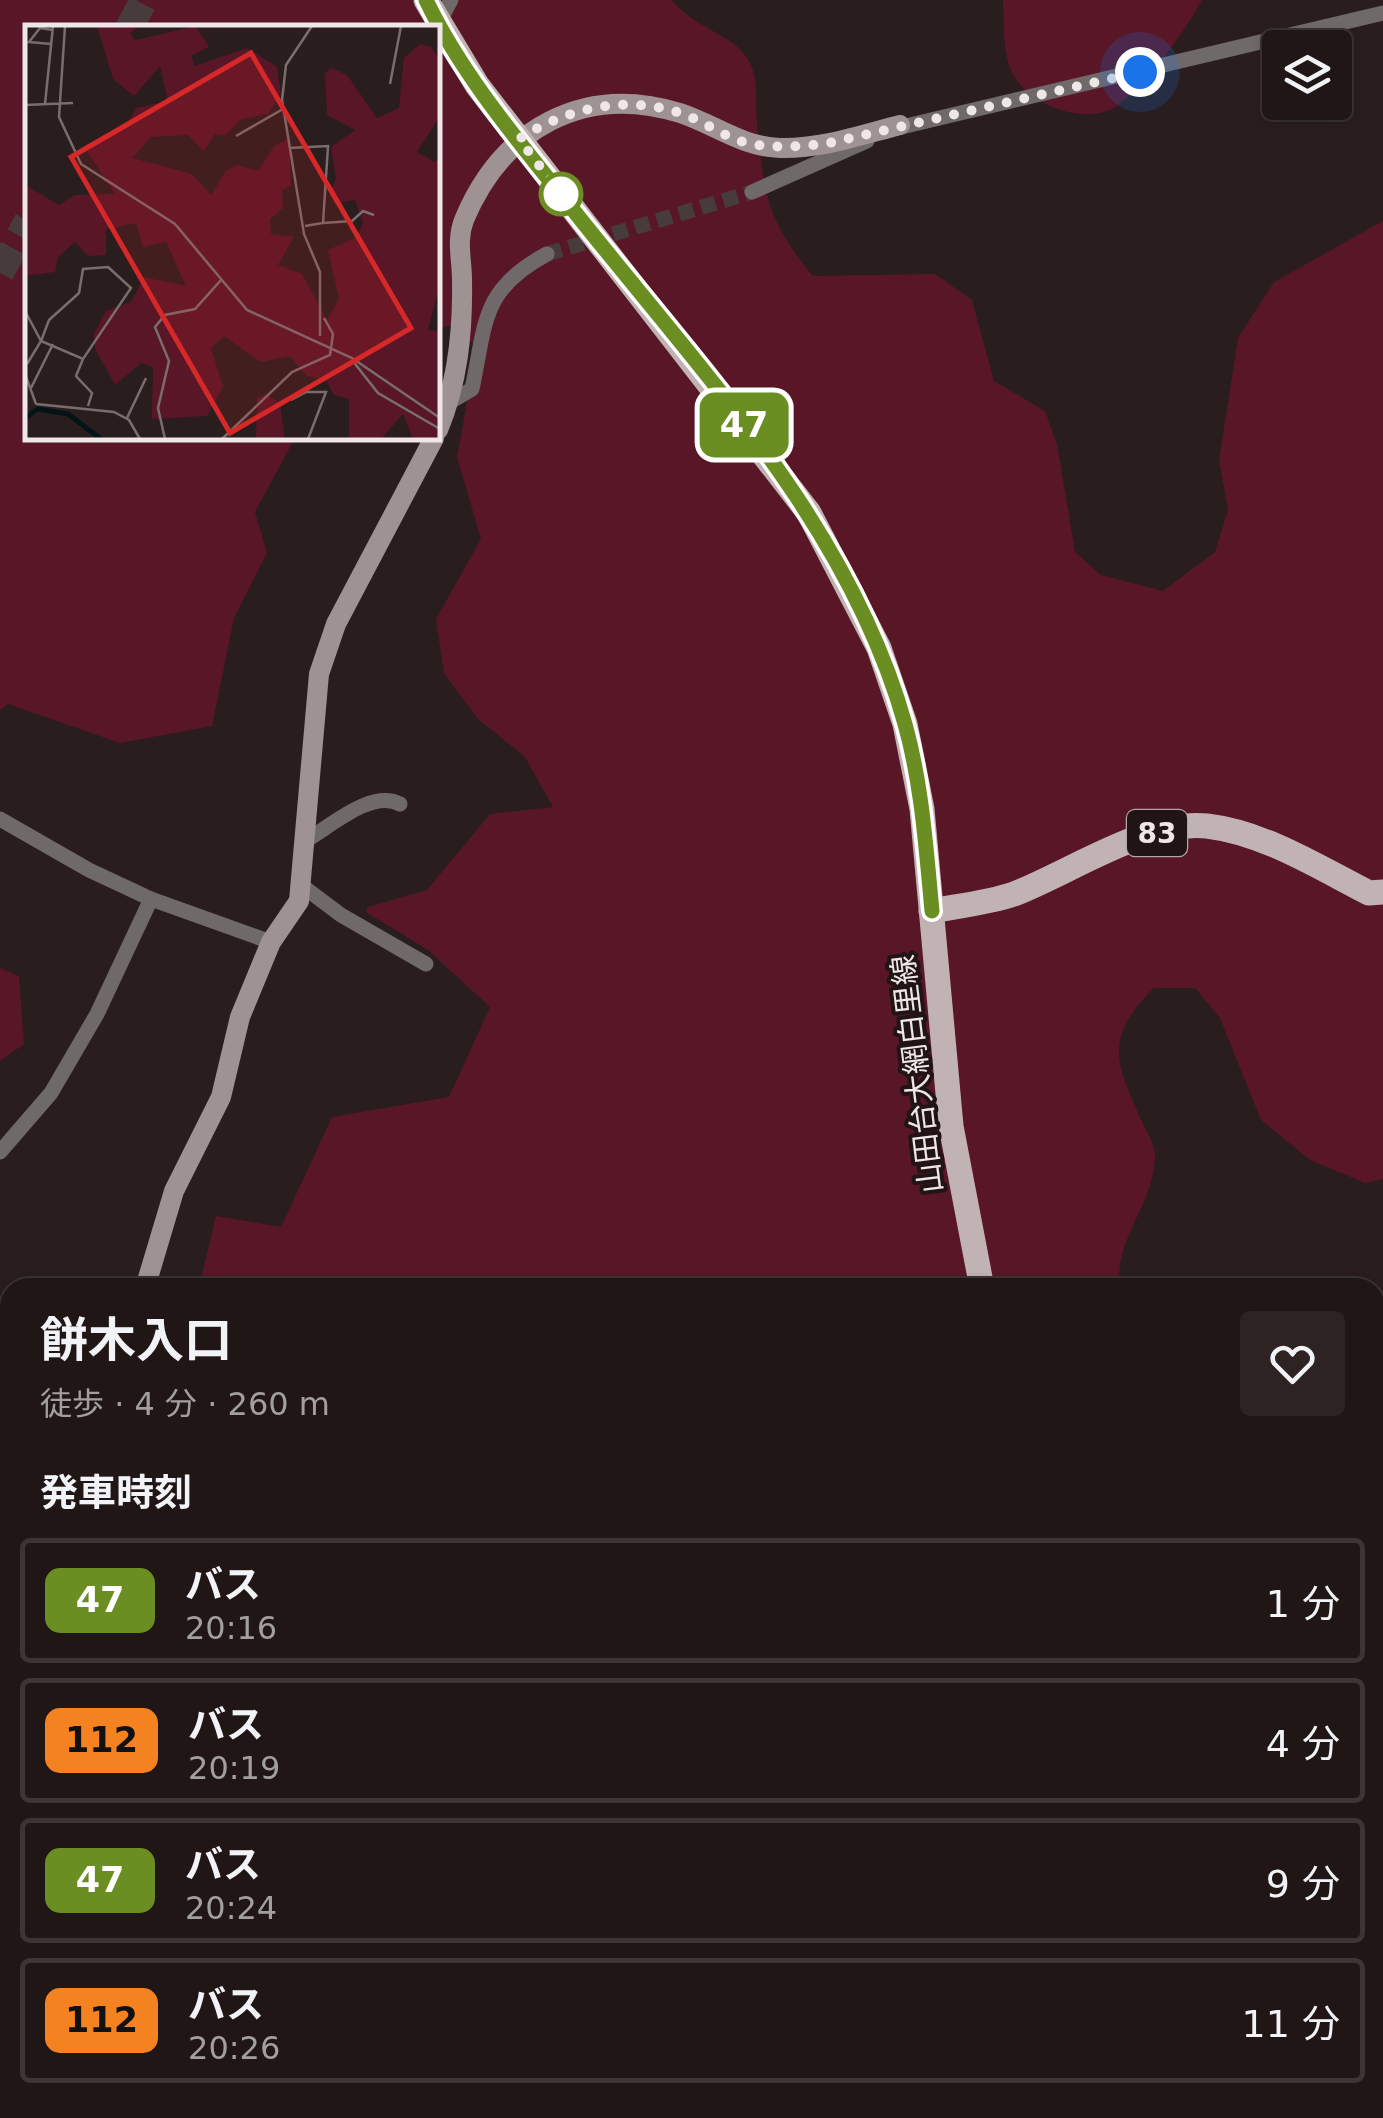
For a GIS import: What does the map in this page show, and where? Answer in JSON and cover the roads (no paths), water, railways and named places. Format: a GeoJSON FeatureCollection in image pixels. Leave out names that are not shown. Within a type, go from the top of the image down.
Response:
{"type":"FeatureCollection","features":[{"type":"Feature","properties":{"kind":"main road"},"geometry":{"type":"LineString","coordinates":[[426,0],[438,24]]}},
{"type":"Feature","properties":{"kind":"main road"},"geometry":{"type":"LineString","coordinates":[[440,27],[519,139],[809,512],[878,648],[905,724],[922,809],[932,911]]}},
{"type":"Feature","properties":{"kind":"main road","name":"山田台大網白里線"},"geometry":{"type":"LineString","coordinates":[[980,1278],[951,1126],[932,911],[1010,895],[1146,837],[1173,828],[1205,826],[1274,845],[1369,892],[1383,892]]}},
{"type":"Feature","properties":{"kind":"street"},"geometry":{"type":"LineString","coordinates":[[438,24],[451,0]]}},
{"type":"Feature","properties":{"kind":"street"},"geometry":{"type":"LineString","coordinates":[[440,425],[450,402],[459,358],[462,226],[485,181],[519,139],[552,118],[601,105],[665,110],[747,142],[780,148],[825,144],[1383,13]]}},
{"type":"Feature","properties":{"kind":"street"},"geometry":{"type":"LineString","coordinates":[[752,192],[900,125]]}},
{"type":"Feature","properties":{"kind":"street"},"geometry":{"type":"LineString","coordinates":[[450,402],[472,389],[490,302],[519,270],[547,254]]}},
{"type":"Feature","properties":{"kind":"street"},"geometry":{"type":"LineString","coordinates":[[148,1278],[174,1191],[221,1096],[240,1018],[271,942],[300,901],[319,674],[336,624],[433,440]]}},
{"type":"Feature","properties":{"kind":"street"},"geometry":{"type":"LineString","coordinates":[[305,841],[365,804],[391,800],[400,804]]}},
{"type":"Feature","properties":{"kind":"street"},"geometry":{"type":"LineString","coordinates":[[0,819],[89,870],[151,898],[271,942]]}},
{"type":"Feature","properties":{"kind":"street"},"geometry":{"type":"LineString","coordinates":[[301,885],[342,915],[426,964]]}},
{"type":"Feature","properties":{"kind":"street"},"geometry":{"type":"LineString","coordinates":[[0,1152],[51,1093],[98,1014],[151,898]]}},
{"type":"Feature","properties":{"kind":"tunnel"},"geometry":{"type":"LineString","coordinates":[[131,25],[144,0]]}},
{"type":"Feature","properties":{"kind":"tunnel"},"geometry":{"type":"LineString","coordinates":[[547,254],[752,192]]}},
{"type":"Feature","properties":{"kind":"tunnel"},"geometry":{"type":"LineString","coordinates":[[0,273],[25,227]]}}]}
